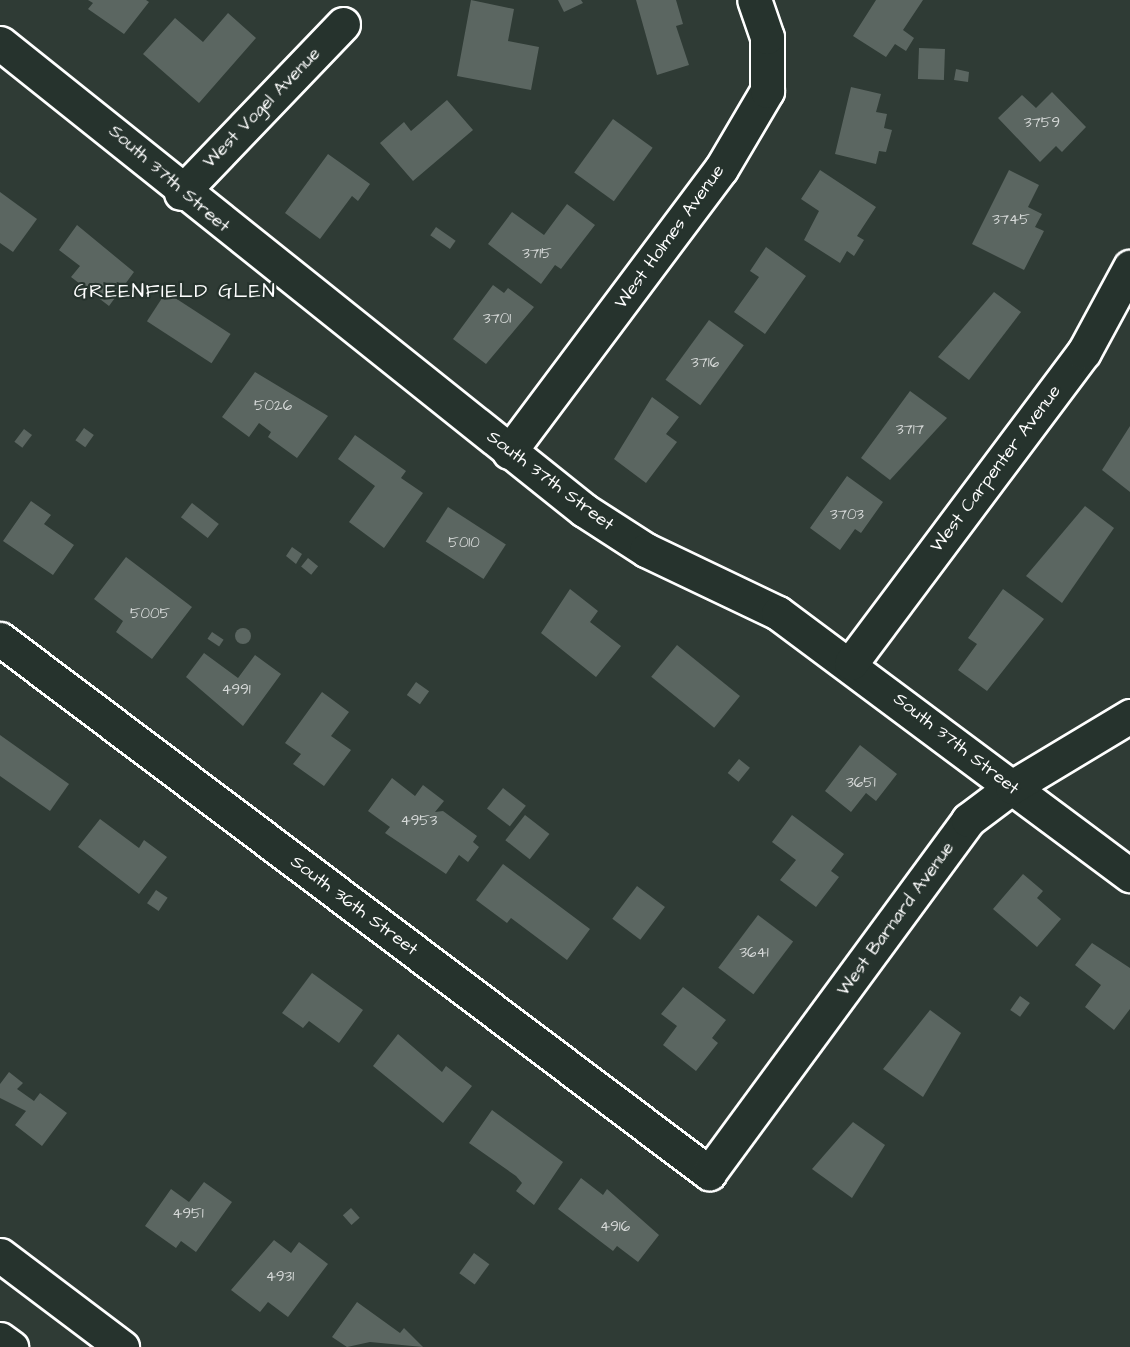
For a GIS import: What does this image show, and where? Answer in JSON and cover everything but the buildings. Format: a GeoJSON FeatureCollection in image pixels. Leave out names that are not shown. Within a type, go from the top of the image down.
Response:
{"type":"FeatureCollection","features":[{"type":"Feature","properties":{"kind":"street","name":"West Holmes Avenue"},"geometry":{"type":"LineString","coordinates":[[509,452],[721,169],[767,91],[767,37],[754,0]]}},
{"type":"Feature","properties":{"kind":"street","name":"West Vogel Avenue"},"geometry":{"type":"LineString","coordinates":[[181,193],[343,24]]}},
{"type":"Feature","properties":{"kind":"street","name":"South 37th Street"},"geometry":{"type":"LineString","coordinates":[[0,43],[103,121],[181,193],[509,452],[646,550],[778,613],[850,663],[1130,875]]}},
{"type":"Feature","properties":{"kind":"street","name":"West Carpenter Avenue"},"geometry":{"type":"LineString","coordinates":[[850,663],[1084,352],[1130,267]]}},
{"type":"Feature","properties":{"kind":"street","name":"South 36th Street"},"geometry":{"type":"LineString","coordinates":[[0,639],[708,1173]]}},
{"type":"Feature","properties":{"kind":"street","name":"West Barnard Avenue"},"geometry":{"type":"LineString","coordinates":[[708,1173],[968,820],[1012,787],[1130,716]]}},
{"type":"Feature","properties":{"kind":"street"},"geometry":{"type":"LineString","coordinates":[[4,1268],[122,1347]]}},
{"type":"Feature","properties":{"kind":"street"},"geometry":{"type":"LineString","coordinates":[[0,1339],[11,1347]]}},
{"type":"Feature","properties":{"kind":"district","name":"GREENFIELD GLEN"},"geometry":{"type":"Point","coordinates":[175,291]}}]}
